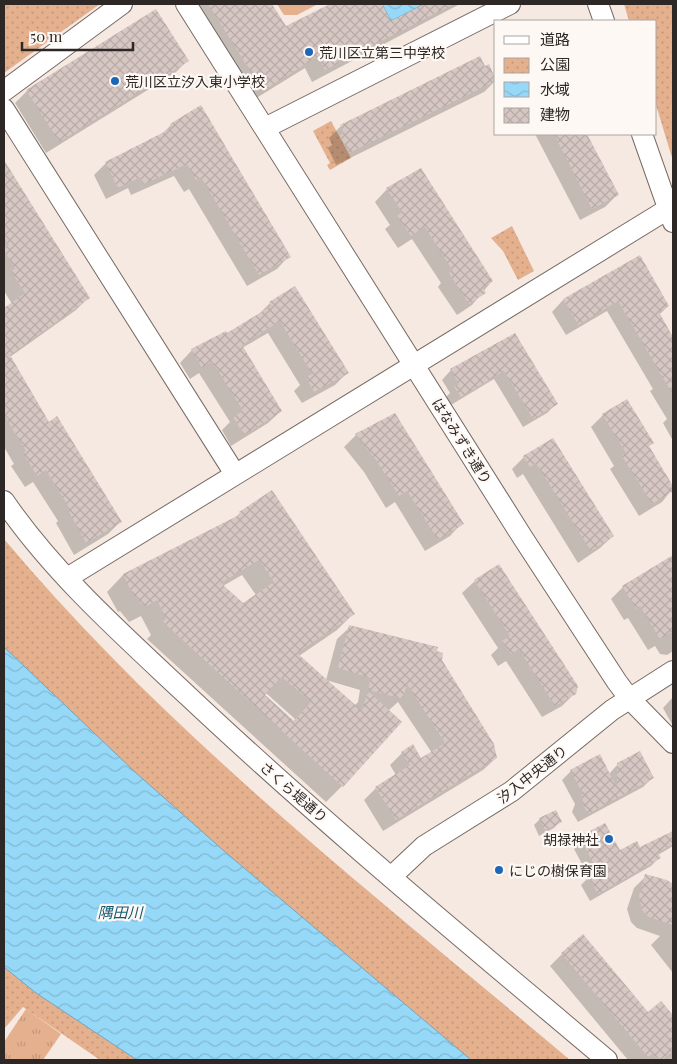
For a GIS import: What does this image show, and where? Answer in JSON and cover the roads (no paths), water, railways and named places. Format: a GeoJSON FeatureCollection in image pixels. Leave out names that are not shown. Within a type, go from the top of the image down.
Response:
{"type":"FeatureCollection","features":[{"type":"Feature","properties":{"kind":"street"},"geometry":{"type":"LineString","coordinates":[[4,92],[122,4]]}},
{"type":"Feature","properties":{"kind":"street","name":"はなみずき通り"},"geometry":{"type":"LineString","coordinates":[[186,4],[523,538],[629,698],[673,743]]}},
{"type":"Feature","properties":{"kind":"street"},"geometry":{"type":"LineString","coordinates":[[265,128],[510,4]]}},
{"type":"Feature","properties":{"kind":"street"},"geometry":{"type":"LineString","coordinates":[[598,4],[604,20]]}},
{"type":"Feature","properties":{"kind":"street"},"geometry":{"type":"LineString","coordinates":[[4,109],[234,474]]}},
{"type":"Feature","properties":{"kind":"street"},"geometry":{"type":"LineString","coordinates":[[67,578],[414,365],[670,215],[642,135]]}},
{"type":"Feature","properties":{"kind":"street","name":"さくら堤通り"},"geometry":{"type":"LineString","coordinates":[[4,500],[49,560],[150,660],[248,752],[391,877],[607,1060]]}},
{"type":"Feature","properties":{"kind":"street","name":"汐入中央通り"},"geometry":{"type":"LineString","coordinates":[[391,877],[424,846],[512,791],[629,698],[673,671]]}},
{"type":"Feature","properties":{"kind":"water"},"geometry":{"type":"Polygon","coordinates":[[[382,4],[425,4],[391,21],[382,4]]]}},
{"type":"Feature","properties":{"kind":"water","name":"隅田川"},"geometry":{"type":"Polygon","coordinates":[[[4,647],[135,772],[224,851],[471,1060],[137,1060],[36,993],[4,967],[4,647]]]}},
{"type":"Feature","properties":{"kind":"place","name":"荒川区立第三中学校"},"geometry":{"type":"Point","coordinates":[309,52]}},
{"type":"Feature","properties":{"kind":"place","name":"荒川区立汐入東小学校"},"geometry":{"type":"Point","coordinates":[115,81]}},
{"type":"Feature","properties":{"kind":"place","name":"胡禄神社"},"geometry":{"type":"Point","coordinates":[609,839]}},
{"type":"Feature","properties":{"kind":"place","name":"にじの樹保育園"},"geometry":{"type":"Point","coordinates":[499,870]}}]}
